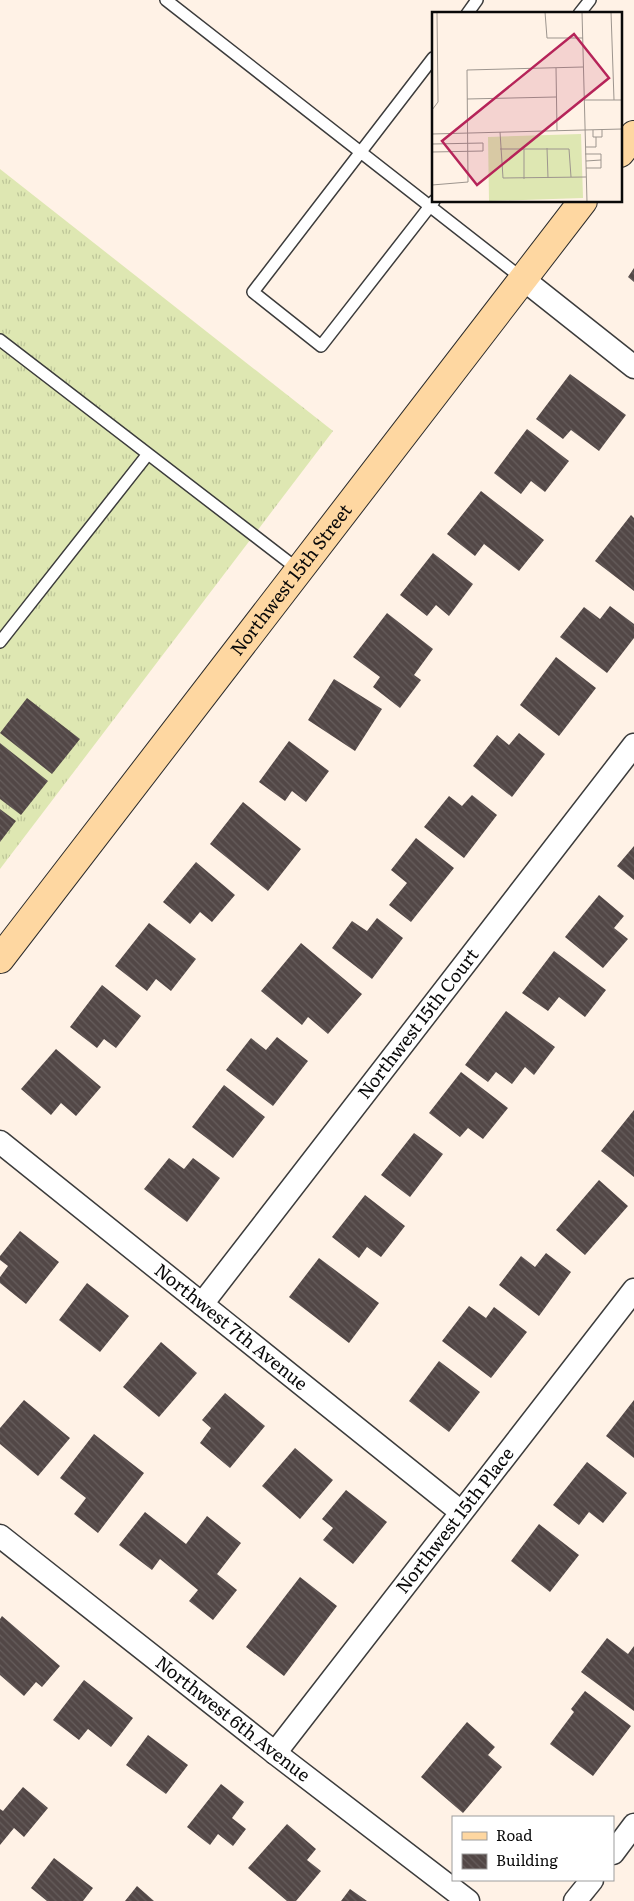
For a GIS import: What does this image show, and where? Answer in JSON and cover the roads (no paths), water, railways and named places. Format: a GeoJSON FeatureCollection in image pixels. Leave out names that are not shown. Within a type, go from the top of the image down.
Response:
{"type":"FeatureCollection","features":[{"type":"Feature","properties":{"kind":"street"},"geometry":{"type":"LineString","coordinates":[[622,150],[634,135]]}},
{"type":"Feature","properties":{"kind":"street","name":"Northwest 15th Street"},"geometry":{"type":"LineString","coordinates":[[0,959],[582,202]]}},
{"type":"Feature","properties":{"kind":"street"},"geometry":{"type":"LineString","coordinates":[[523,279],[634,367]]}},
{"type":"Feature","properties":{"kind":"street","name":"Northwest 15th Court"},"geometry":{"type":"LineString","coordinates":[[202,1304],[634,745]]}},
{"type":"Feature","properties":{"kind":"street","name":"Northwest 7th Avenue"},"geometry":{"type":"LineString","coordinates":[[0,1142],[461,1512]]}},
{"type":"Feature","properties":{"kind":"street","name":"Northwest 15th Place"},"geometry":{"type":"LineString","coordinates":[[275,1753],[634,1290]]}},
{"type":"Feature","properties":{"kind":"street","name":"Northwest 6th Avenue"},"geometry":{"type":"LineString","coordinates":[[0,1536],[275,1753],[468,1901]]}},
{"type":"Feature","properties":{"kind":"street"},"geometry":{"type":"LineString","coordinates":[[614,1852],[634,1825]]}},
{"type":"Feature","properties":{"kind":"street"},"geometry":{"type":"LineString","coordinates":[[576,1901],[591,1881]]}},
{"type":"Feature","properties":{"kind":"lane"},"geometry":{"type":"LineString","coordinates":[[166,0],[361,151],[432,203],[523,279]]}},
{"type":"Feature","properties":{"kind":"lane"},"geometry":{"type":"LineString","coordinates":[[469,12],[478,0]]}},
{"type":"Feature","properties":{"kind":"lane"},"geometry":{"type":"LineString","coordinates":[[581,12],[590,0]]}},
{"type":"Feature","properties":{"kind":"lane"},"geometry":{"type":"LineString","coordinates":[[432,59],[253,292],[321,346],[432,203]]}},
{"type":"Feature","properties":{"kind":"lane"},"geometry":{"type":"LineString","coordinates":[[0,340],[300,570]]}},
{"type":"Feature","properties":{"kind":"lane"},"geometry":{"type":"LineString","coordinates":[[0,642],[148,454]]}}]}
